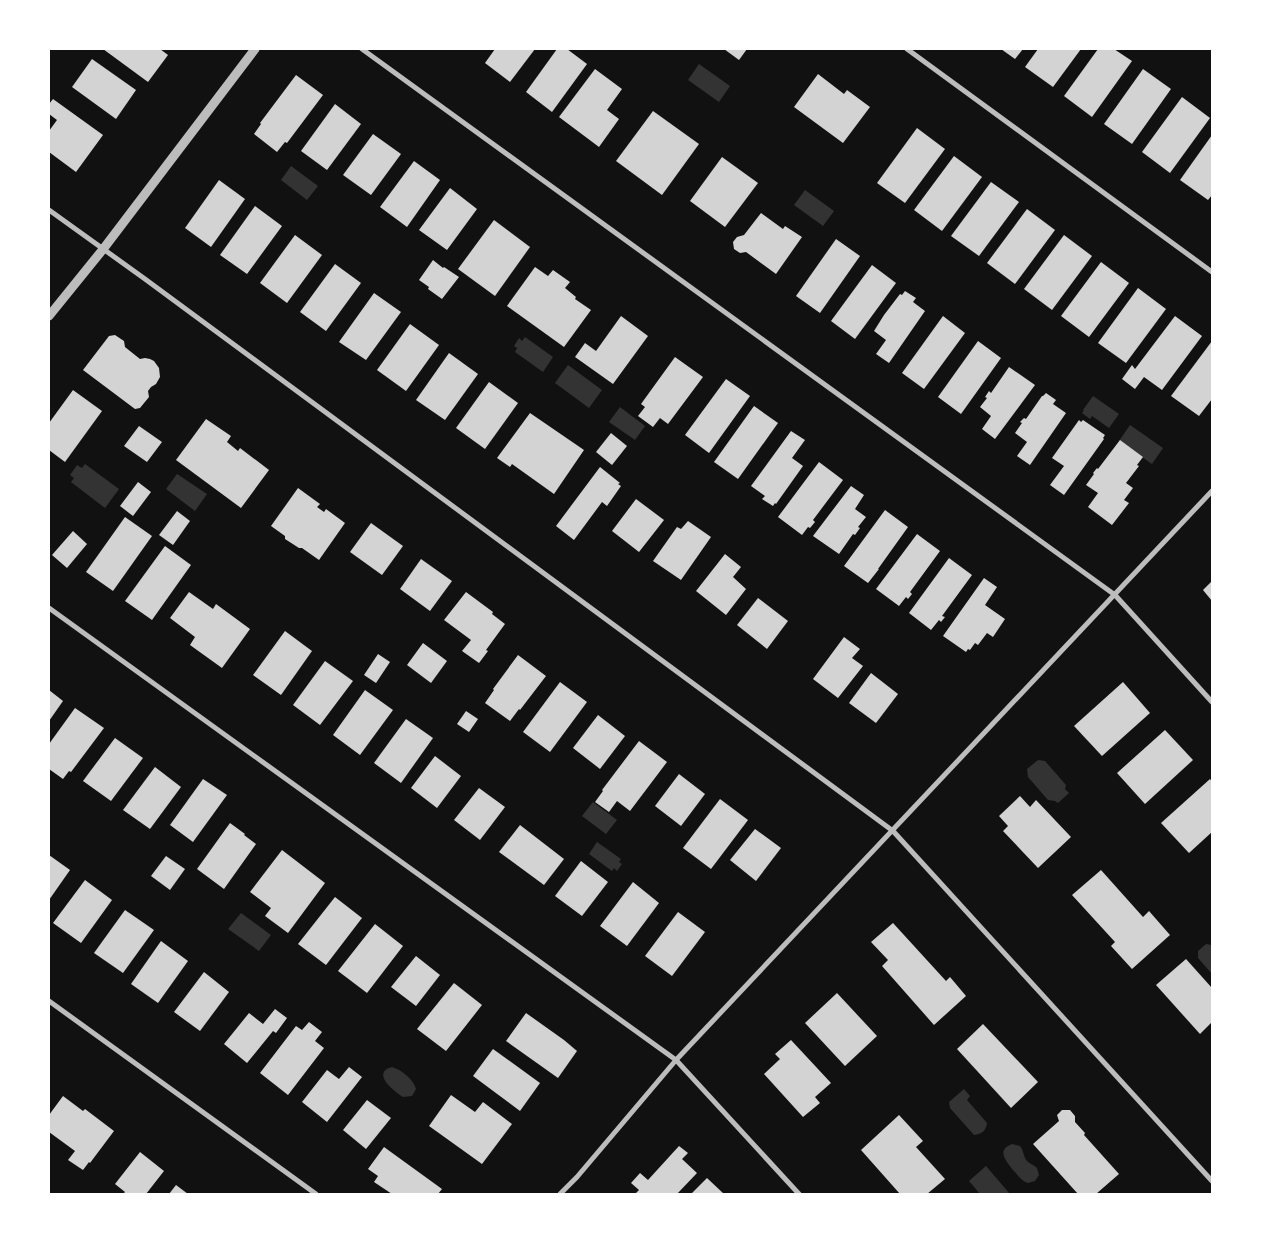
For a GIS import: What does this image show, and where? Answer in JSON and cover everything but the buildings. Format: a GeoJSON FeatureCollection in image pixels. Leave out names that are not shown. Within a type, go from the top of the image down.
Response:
{"type":"FeatureCollection","features":[{"type":"Feature","properties":{"kind":"street"},"geometry":{"type":"LineString","coordinates":[[49,316],[104,248],[254,49]]}},
{"type":"Feature","properties":{"kind":"street"},"geometry":{"type":"LineString","coordinates":[[362,49],[1115,595],[1212,702]]}},
{"type":"Feature","properties":{"kind":"street"},"geometry":{"type":"LineString","coordinates":[[907,49],[1212,272]]}},
{"type":"Feature","properties":{"kind":"street"},"geometry":{"type":"LineString","coordinates":[[49,210],[104,248],[893,831],[1212,1181]]}},
{"type":"Feature","properties":{"kind":"street"},"geometry":{"type":"LineString","coordinates":[[560,1194],[577,1177],[676,1060],[1212,491]]}},
{"type":"Feature","properties":{"kind":"street"},"geometry":{"type":"LineString","coordinates":[[49,608],[676,1060],[799,1194]]}},
{"type":"Feature","properties":{"kind":"street"},"geometry":{"type":"LineString","coordinates":[[49,1001],[316,1194]]}},
{"type":"Feature","properties":{"kind":"shaded area"},"geometry":{"type":"Polygon","coordinates":[[[699,64],[730,86],[719,102],[688,80],[699,64]]]}},
{"type":"Feature","properties":{"kind":"shaded area"},"geometry":{"type":"Polygon","coordinates":[[[291,166],[318,186],[307,200],[281,180],[291,166]]]}},
{"type":"Feature","properties":{"kind":"shaded area"},"geometry":{"type":"Polygon","coordinates":[[[805,190],[834,211],[823,226],[794,205],[805,190]]]}},
{"type":"Feature","properties":{"kind":"shaded area"},"geometry":{"type":"Polygon","coordinates":[[[525,337],[553,357],[543,372],[515,352],[517,348],[514,346],[519,338],[522,341],[525,337]]]}},
{"type":"Feature","properties":{"kind":"shaded area"},"geometry":{"type":"Polygon","coordinates":[[[568,365],[602,390],[589,408],[555,383],[568,365]]]}},
{"type":"Feature","properties":{"kind":"shaded area"},"geometry":{"type":"Polygon","coordinates":[[[1093,396],[1119,414],[1109,428],[1092,416],[1090,419],[1082,413],[1093,396]]]}},
{"type":"Feature","properties":{"kind":"shaded area"},"geometry":{"type":"Polygon","coordinates":[[[620,407],[645,426],[635,440],[609,422],[620,407]]]}},
{"type":"Feature","properties":{"kind":"shaded area"},"geometry":{"type":"Polygon","coordinates":[[[1130,425],[1163,448],[1152,464],[1119,441],[1130,425]]]}},
{"type":"Feature","properties":{"kind":"shaded area"},"geometry":{"type":"Polygon","coordinates":[[[85,464],[119,489],[105,508],[71,482],[74,478],[70,475],[77,465],[82,468],[85,464]]]}},
{"type":"Feature","properties":{"kind":"shaded area"},"geometry":{"type":"Polygon","coordinates":[[[177,474],[207,494],[195,511],[166,489],[177,474]]]}},
{"type":"Feature","properties":{"kind":"shaded area"},"geometry":{"type":"Polygon","coordinates":[[[1038,760],[1045,761],[1066,785],[1065,789],[1069,793],[1058,803],[1048,800],[1028,777],[1027,769],[1038,760]]]}},
{"type":"Feature","properties":{"kind":"shaded area"},"geometry":{"type":"Polygon","coordinates":[[[593,802],[617,820],[606,834],[582,816],[593,802]]]}},
{"type":"Feature","properties":{"kind":"shaded area"},"geometry":{"type":"Polygon","coordinates":[[[597,842],[621,859],[619,862],[622,864],[617,871],[614,868],[612,871],[589,854],[597,842]]]}},
{"type":"Feature","properties":{"kind":"shaded area"},"geometry":{"type":"Polygon","coordinates":[[[241,913],[271,935],[259,951],[228,929],[241,913]]]}},
{"type":"Feature","properties":{"kind":"shaded area"},"geometry":{"type":"Polygon","coordinates":[[[1206,944],[1212,945],[1212,974],[1198,958],[1198,951],[1206,944]]]}},
{"type":"Feature","properties":{"kind":"shaded area"},"geometry":{"type":"Polygon","coordinates":[[[392,1067],[410,1078],[416,1089],[412,1096],[403,1097],[386,1082],[383,1074],[392,1067]]]}},
{"type":"Feature","properties":{"kind":"shaded area"},"geometry":{"type":"Polygon","coordinates":[[[964,1089],[970,1096],[967,1100],[987,1123],[985,1130],[979,1134],[974,1135],[950,1108],[949,1102],[964,1089]]]}},
{"type":"Feature","properties":{"kind":"shaded area"},"geometry":{"type":"Polygon","coordinates":[[[1012,1144],[1020,1146],[1027,1161],[1037,1168],[1039,1175],[1035,1181],[1028,1183],[1023,1181],[1005,1159],[1004,1149],[1012,1144]]]}},
{"type":"Feature","properties":{"kind":"shaded area"},"geometry":{"type":"Polygon","coordinates":[[[986,1166],[1010,1194],[980,1194],[969,1181],[986,1166]]]}}]}
